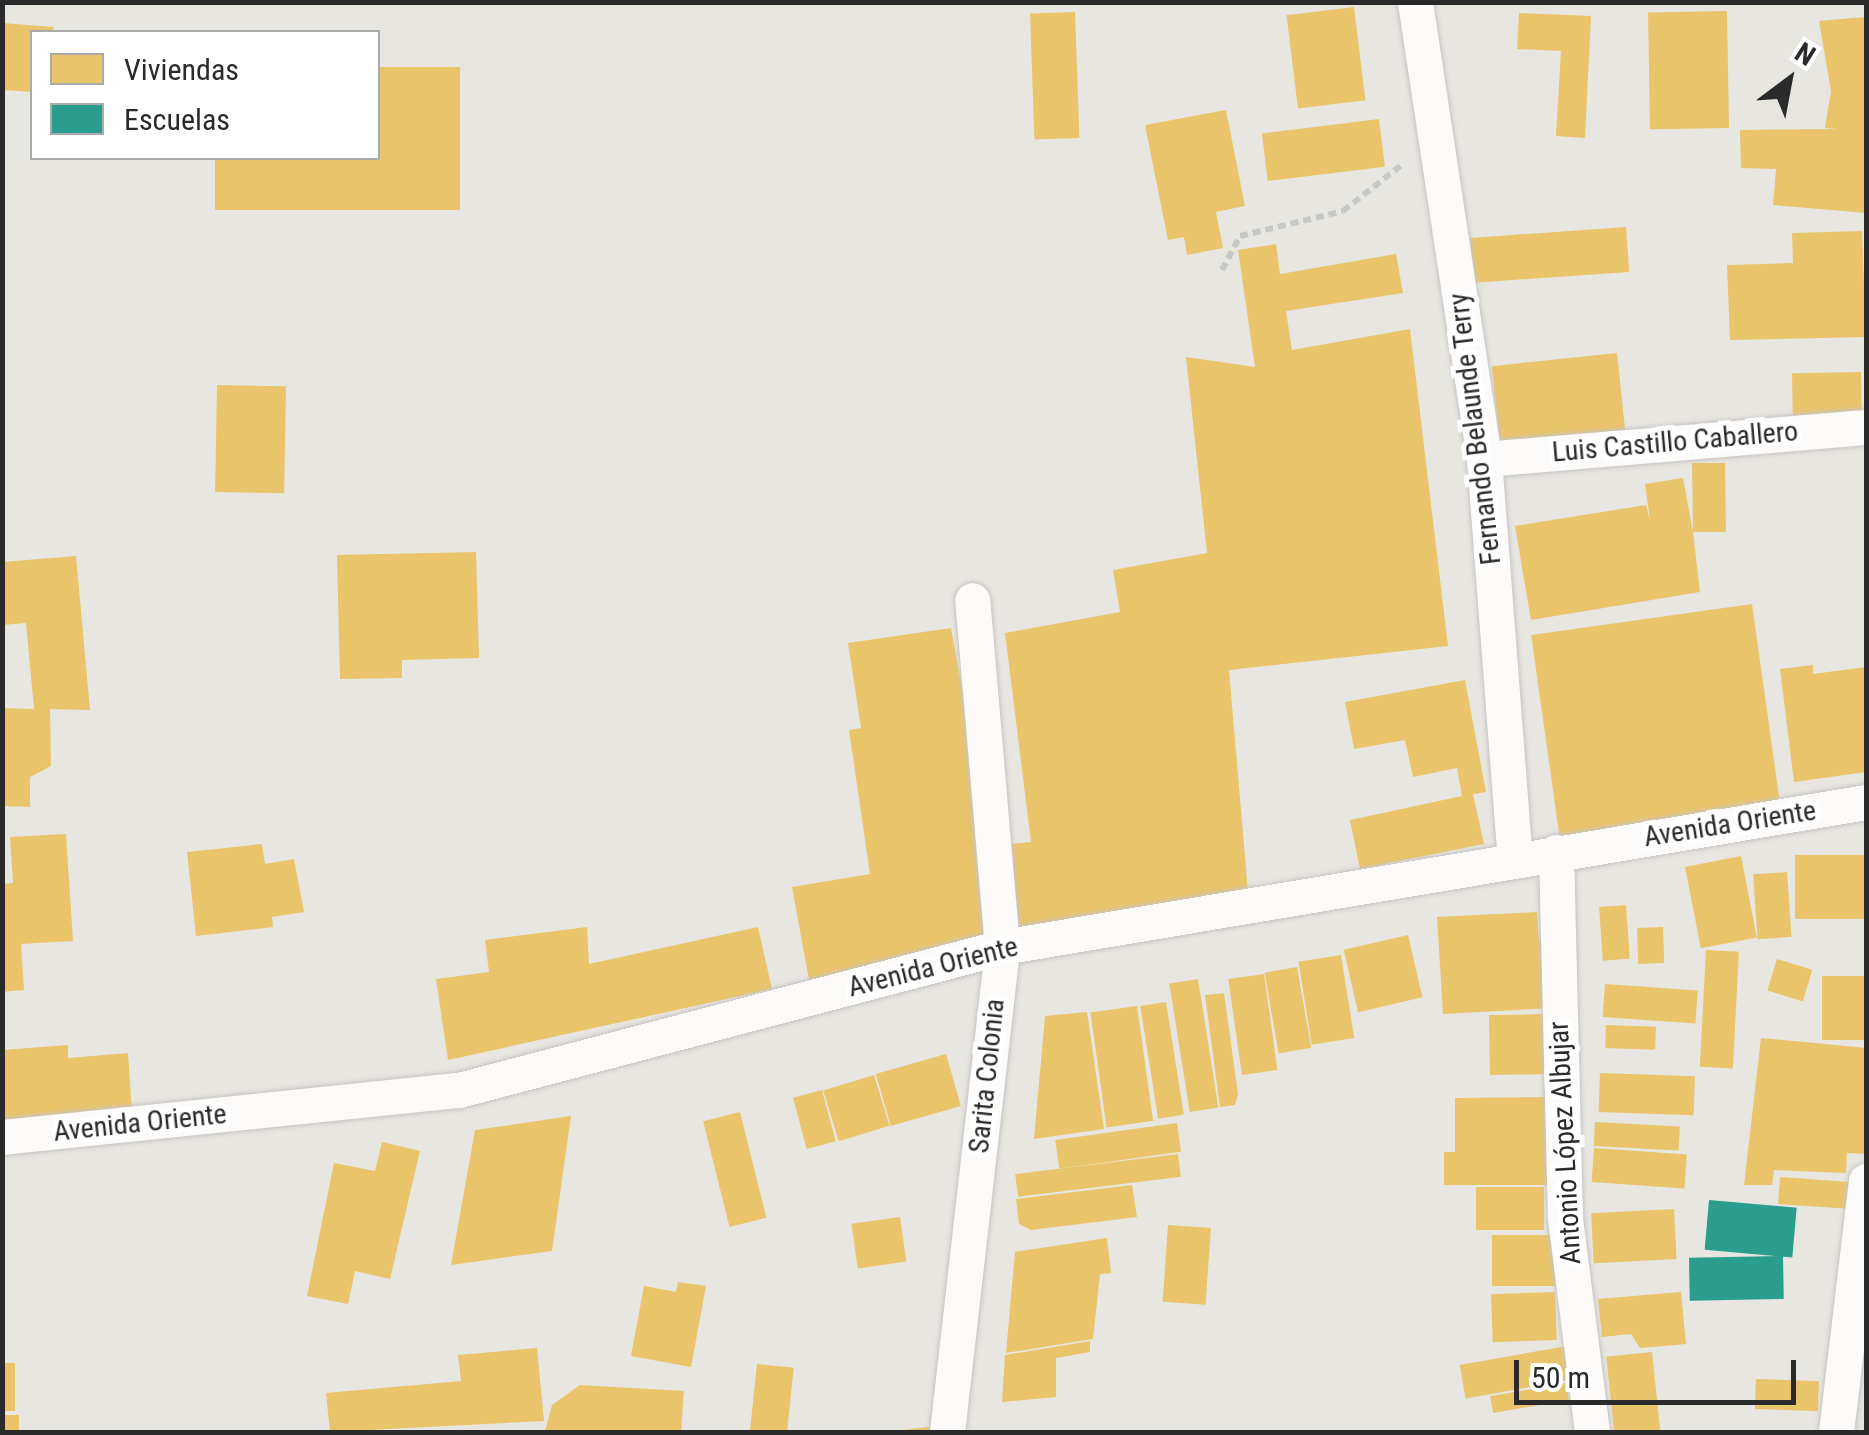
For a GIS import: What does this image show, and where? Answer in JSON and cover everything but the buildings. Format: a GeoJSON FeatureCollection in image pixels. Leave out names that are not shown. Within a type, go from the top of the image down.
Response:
{"type":"FeatureCollection","features":[{"type":"Feature","properties":{"kind":"street","name":"Fernando Belaunde Terry"},"geometry":{"type":"LineString","coordinates":[[1415,2],[1484,459],[1515,858]]}},
{"type":"Feature","properties":{"kind":"street","name":"Luis Castillo Caballero"},"geometry":{"type":"LineString","coordinates":[[1484,459],[1866,427]]}},
{"type":"Feature","properties":{"kind":"street","name":"Sarita Colonia"},"geometry":{"type":"LineString","coordinates":[[948,1432],[1002,947],[972,600]]}},
{"type":"Feature","properties":{"kind":"street","name":"Avenida Oriente"},"geometry":{"type":"LineString","coordinates":[[2,1136],[459,1090],[1002,947],[1866,802]]}},
{"type":"Feature","properties":{"kind":"street","name":"Antonio López Albujar"},"geometry":{"type":"LineString","coordinates":[[1556,852],[1565,1218],[1592,1432]]}},
{"type":"Feature","properties":{"kind":"street"},"geometry":{"type":"LineString","coordinates":[[1836,1432],[1866,1181]]}},
{"type":"Feature","properties":{"kind":"path"},"geometry":{"type":"LineString","coordinates":[[1222,270],[1240,236],[1324,217],[1372,194],[1434,130]]}}]}
